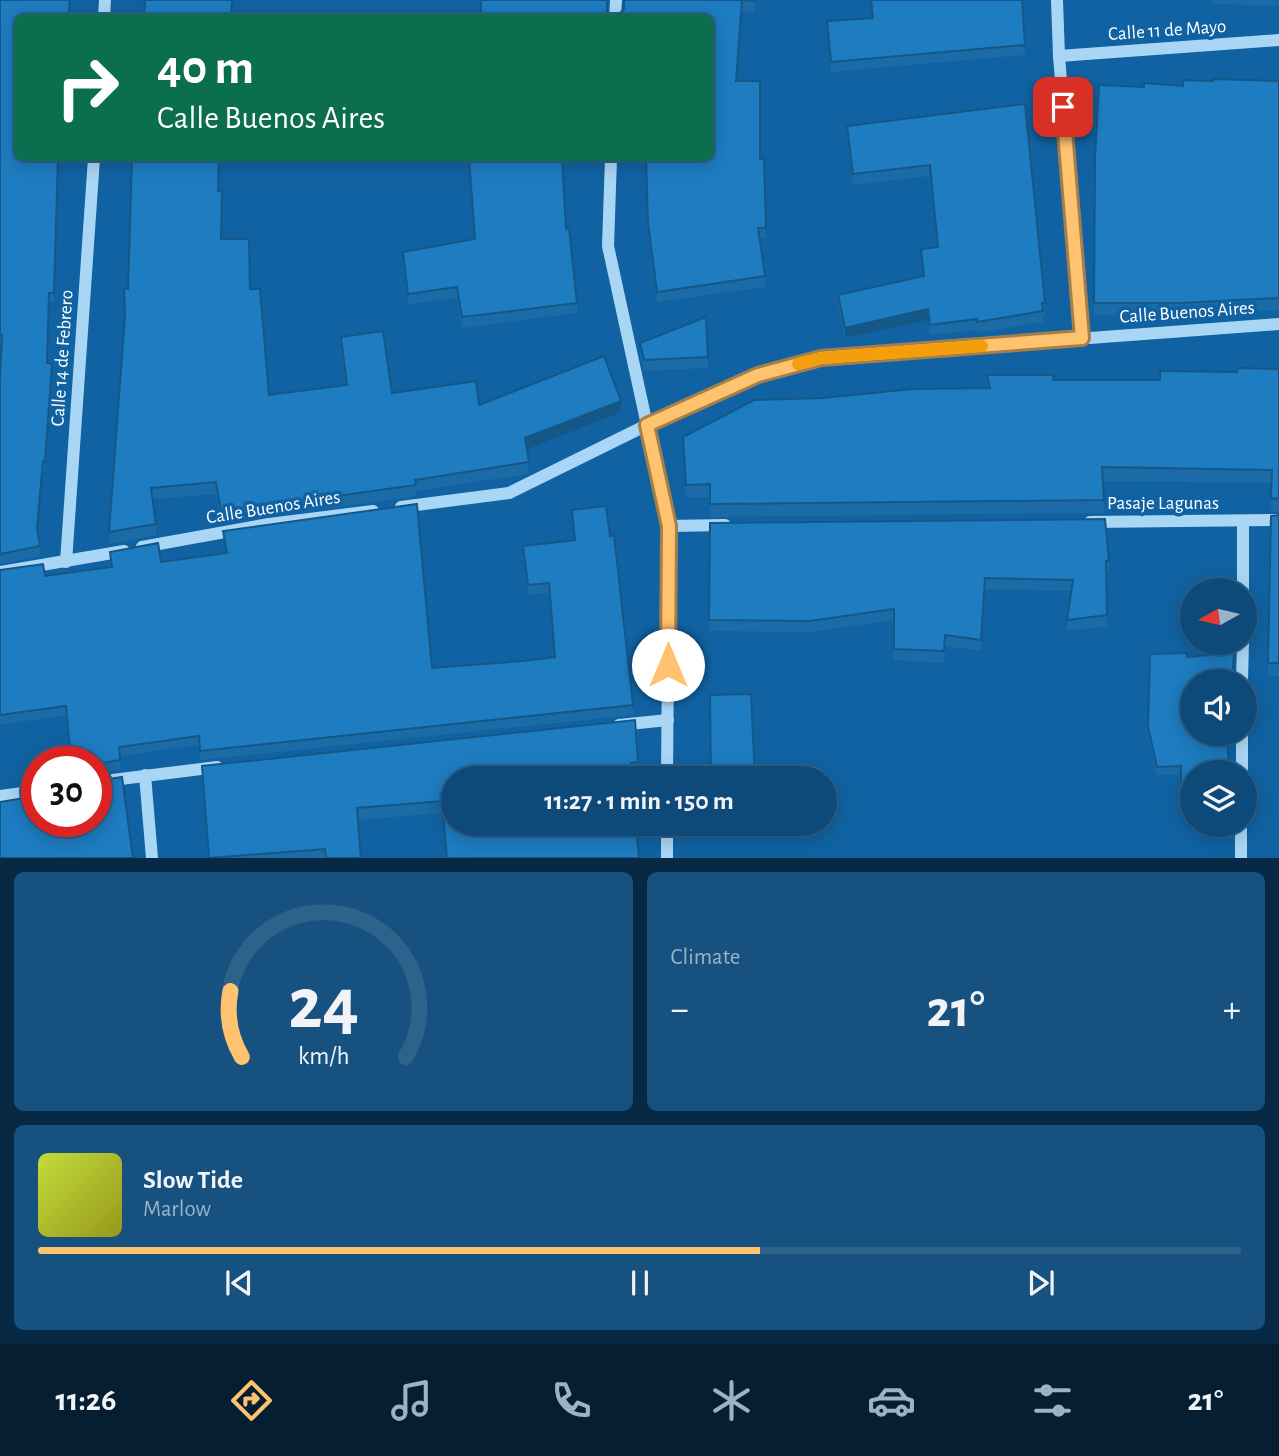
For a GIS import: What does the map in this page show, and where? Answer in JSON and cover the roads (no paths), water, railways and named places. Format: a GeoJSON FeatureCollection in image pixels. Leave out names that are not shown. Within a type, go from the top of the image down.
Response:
{"type":"FeatureCollection","features":[{"type":"Feature","properties":{"kind":"street"},"geometry":{"type":"LineString","coordinates":[[1057,0],[1059,56],[1082,338]]}},
{"type":"Feature","properties":{"kind":"street","name":"Calle 11 de Mayo"},"geometry":{"type":"LineString","coordinates":[[1059,56],[1279,40]]}},
{"type":"Feature","properties":{"kind":"street","name":"Calle 14 de Febrero"},"geometry":{"type":"LineString","coordinates":[[66,562],[94,161]]}},
{"type":"Feature","properties":{"kind":"street"},"geometry":{"type":"LineString","coordinates":[[611,161],[608,246],[669,526],[667,766]]}},
{"type":"Feature","properties":{"kind":"street","name":"Calle Buenos Aires"},"geometry":{"type":"LineString","coordinates":[[0,572],[269,524],[509,494],[647,425],[758,375],[821,358],[1279,324]]}},
{"type":"Feature","properties":{"kind":"street","name":"Pasaje Lagunas"},"geometry":{"type":"LineString","coordinates":[[1079,522],[1279,520]]}},
{"type":"Feature","properties":{"kind":"street"},"geometry":{"type":"LineString","coordinates":[[1243,578],[1244,521]]}},
{"type":"Feature","properties":{"kind":"street"},"geometry":{"type":"LineString","coordinates":[[669,526],[738,525]]}},
{"type":"Feature","properties":{"kind":"street"},"geometry":{"type":"LineString","coordinates":[[613,726],[668,720]]}},
{"type":"Feature","properties":{"kind":"street"},"geometry":{"type":"LineString","coordinates":[[112,780],[227,766]]}},
{"type":"Feature","properties":{"kind":"street"},"geometry":{"type":"LineString","coordinates":[[145,775],[152,858]]}},
{"type":"Feature","properties":{"kind":"street"},"geometry":{"type":"LineString","coordinates":[[0,796],[21,793]]}},
{"type":"Feature","properties":{"kind":"street"},"geometry":{"type":"LineString","coordinates":[[667,836],[667,858]]}},
{"type":"Feature","properties":{"kind":"street"},"geometry":{"type":"LineString","coordinates":[[1241,837],[1241,858]]}}]}
